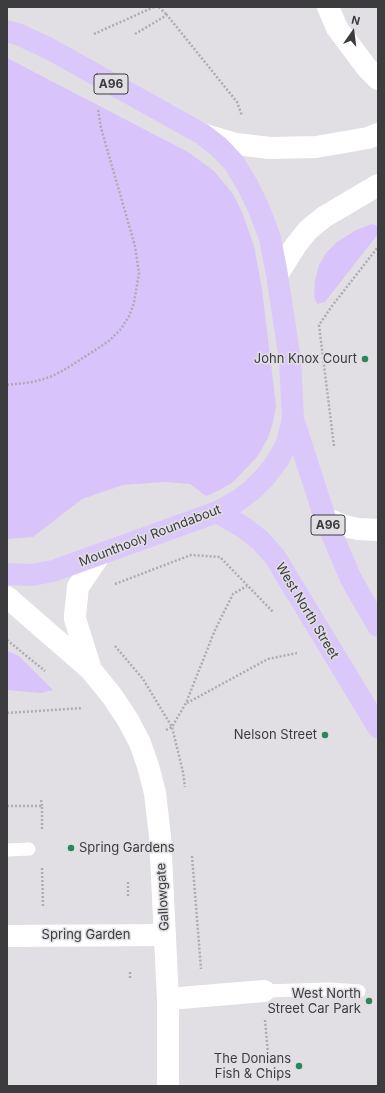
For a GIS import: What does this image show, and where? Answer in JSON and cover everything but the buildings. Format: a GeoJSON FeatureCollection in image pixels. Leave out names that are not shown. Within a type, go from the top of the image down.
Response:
{"type":"FeatureCollection","features":[{"type":"Feature","properties":{"kind":"main road","name":"Mounthooly Roundabout"},"geometry":{"type":"LineString","coordinates":[[7,574],[32,575],[53,571],[99,556],[217,512],[236,502],[252,490],[265,477],[278,460],[287,443],[293,419],[290,360],[270,238],[248,186],[234,163],[219,147],[202,134],[11,29]]}},
{"type":"Feature","properties":{"kind":"main road","name":"A96"},"geometry":{"type":"LineString","coordinates":[[293,419],[325,518],[351,579],[378,626]]}},
{"type":"Feature","properties":{"kind":"main road","name":"West North Street"},"geometry":{"type":"LineString","coordinates":[[217,512],[260,540],[275,557],[378,727]]}},
{"type":"Feature","properties":{"kind":"street"},"geometry":{"type":"LineString","coordinates":[[328,7],[337,28],[367,68],[378,79]]}},
{"type":"Feature","properties":{"kind":"street"},"geometry":{"type":"LineString","coordinates":[[202,134],[236,144],[270,148],[316,147],[368,138],[378,134]]}},
{"type":"Feature","properties":{"kind":"street"},"geometry":{"type":"LineString","coordinates":[[277,275],[296,245],[308,230],[324,217],[378,185]]}},
{"type":"Feature","properties":{"kind":"street"},"geometry":{"type":"LineString","coordinates":[[325,518],[344,526],[358,529],[378,530]]}},
{"type":"Feature","properties":{"kind":"street","name":"Gallowgate"},"geometry":{"type":"LineString","coordinates":[[91,670],[75,615],[78,588],[99,556]]}},
{"type":"Feature","properties":{"kind":"street","name":"Gallowgate"},"geometry":{"type":"LineString","coordinates":[[7,597],[91,670],[112,696],[140,743],[155,793],[160,836],[168,999],[168,1086]]}},
{"type":"Feature","properties":{"kind":"street","name":"Spring Garden"},"geometry":{"type":"LineString","coordinates":[[7,936],[165,935]]}},
{"type":"Feature","properties":{"kind":"street"},"geometry":{"type":"LineString","coordinates":[[168,999],[264,991]]}},
{"type":"Feature","properties":{"kind":"lane"},"geometry":{"type":"LineString","coordinates":[[7,850],[28,849]]}},
{"type":"Feature","properties":{"kind":"lane"},"geometry":{"type":"LineString","coordinates":[[264,991],[309,989],[359,991]]}},
{"type":"Feature","properties":{"kind":"path"},"geometry":{"type":"LineString","coordinates":[[94,34],[154,7]]}},
{"type":"Feature","properties":{"kind":"path"},"geometry":{"type":"LineString","coordinates":[[159,7],[237,102],[243,120]]}},
{"type":"Feature","properties":{"kind":"path"},"geometry":{"type":"LineString","coordinates":[[135,34],[167,15]]}},
{"type":"Feature","properties":{"kind":"path"},"geometry":{"type":"LineString","coordinates":[[7,385],[33,382],[50,377],[98,349],[121,330],[134,303],[138,280],[135,246],[101,128],[98,105]]}},
{"type":"Feature","properties":{"kind":"path"},"geometry":{"type":"LineString","coordinates":[[334,450],[319,326],[332,306],[378,247]]}},
{"type":"Feature","properties":{"kind":"path"},"geometry":{"type":"LineString","coordinates":[[112,586],[191,555],[220,557],[275,615]]}},
{"type":"Feature","properties":{"kind":"path"},"geometry":{"type":"LineString","coordinates":[[140,743],[172,727],[186,703],[215,630],[233,594],[247,586]]}},
{"type":"Feature","properties":{"kind":"path"},"geometry":{"type":"LineString","coordinates":[[110,641],[143,679],[172,727]]}},
{"type":"Feature","properties":{"kind":"path"},"geometry":{"type":"LineString","coordinates":[[186,703],[268,659],[296,653]]}},
{"type":"Feature","properties":{"kind":"path"},"geometry":{"type":"LineString","coordinates":[[7,713],[83,708]]}},
{"type":"Feature","properties":{"kind":"path"},"geometry":{"type":"LineString","coordinates":[[41,800],[42,806]]}},
{"type":"Feature","properties":{"kind":"path"},"geometry":{"type":"LineString","coordinates":[[128,882],[128,896]]}},
{"type":"Feature","properties":{"kind":"path"},"geometry":{"type":"LineString","coordinates":[[130,972],[130,978]]}},
{"type":"Feature","properties":{"kind":"path"},"geometry":{"type":"LineString","coordinates":[[265,1020],[268,1054]]}},
{"type":"Feature","properties":{"kind":"shaded area"},"geometry":{"type":"Polygon","coordinates":[[[7,58],[188,152],[214,171],[233,194],[242,212],[254,246],[262,289],[276,406],[268,438],[257,457],[233,482],[218,491],[206,496],[190,484],[165,482],[123,485],[82,499],[33,537],[7,539],[7,58]]]}},
{"type":"Feature","properties":{"kind":"shaded area"},"geometry":{"type":"Polygon","coordinates":[[[372,224],[378,226],[378,234],[325,302],[317,304],[314,296],[315,281],[319,265],[326,253],[337,242],[356,230],[372,224]]]}},
{"type":"Feature","properties":{"kind":"shaded area"},"geometry":{"type":"Polygon","coordinates":[[[7,651],[19,656],[53,690],[41,693],[7,690],[7,651]]]}},
{"type":"Feature","properties":{"kind":"place","name":"John Knox Court"},"geometry":{"type":"Point","coordinates":[365,359]}},
{"type":"Feature","properties":{"kind":"place","name":"Nelson Street"},"geometry":{"type":"Point","coordinates":[325,735]}},
{"type":"Feature","properties":{"kind":"place","name":"Spring Gardens"},"geometry":{"type":"Point","coordinates":[71,848]}},
{"type":"Feature","properties":{"kind":"place","name":"West North Street Car Park"},"geometry":{"type":"Point","coordinates":[369,1001]}},
{"type":"Feature","properties":{"kind":"place","name":"The Donians Fish & Chips"},"geometry":{"type":"Point","coordinates":[299,1066]}}]}
